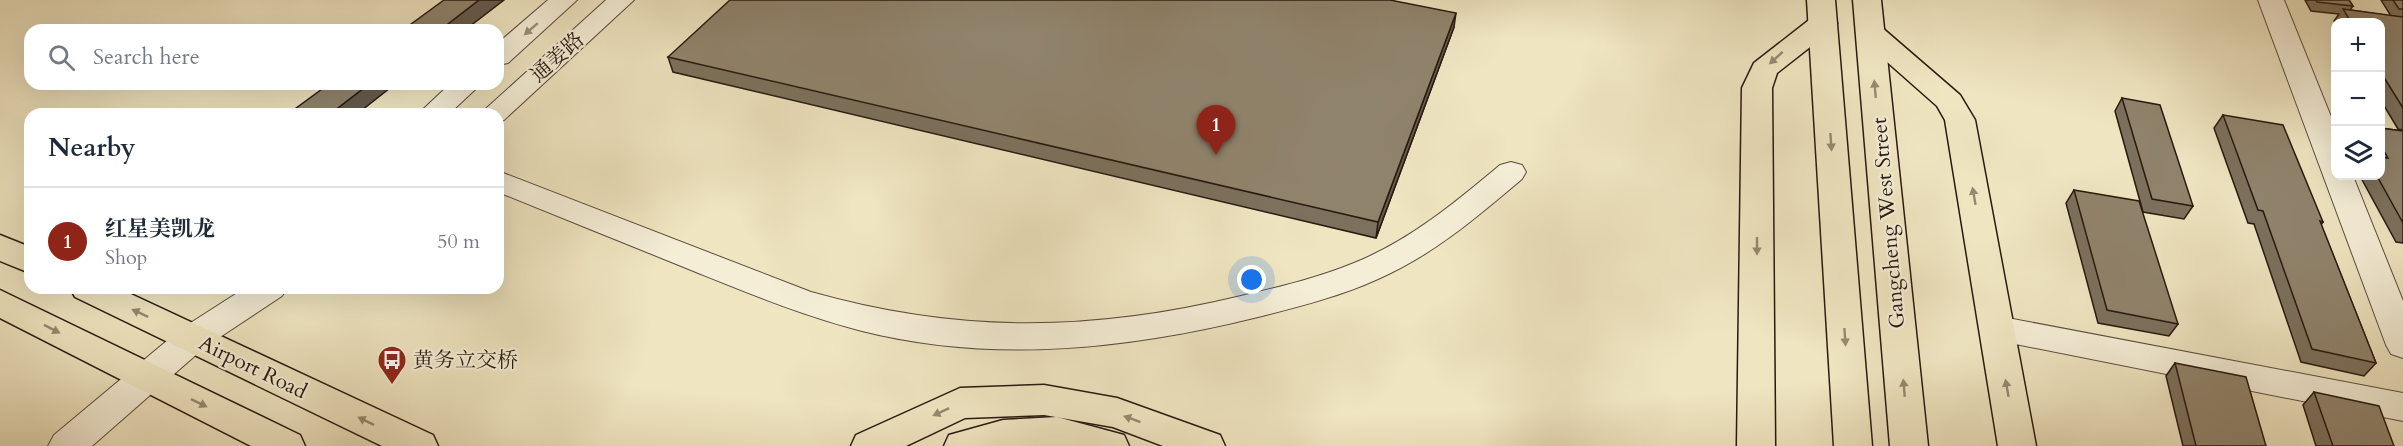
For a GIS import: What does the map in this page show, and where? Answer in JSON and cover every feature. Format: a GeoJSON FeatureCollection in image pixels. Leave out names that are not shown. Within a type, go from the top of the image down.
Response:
{"type":"FeatureCollection","features":[{"type":"Feature","properties":{"kind":"main road"},"geometry":{"type":"LineString","coordinates":[[1756,446],[1757,88],[1764,69],[1822,11]]}},
{"type":"Feature","properties":{"kind":"main road"},"geometry":{"type":"LineString","coordinates":[[1822,11],[1853,446]]}},
{"type":"Feature","properties":{"kind":"main road"},"geometry":{"type":"LineString","coordinates":[[1868,16],[1949,101],[1960,120],[2017,446]]}},
{"type":"Feature","properties":{"kind":"main road","name":"Gangcheng West Street"},"geometry":{"type":"LineString","coordinates":[[1868,16],[1909,446]]}},
{"type":"Feature","properties":{"kind":"main road"},"geometry":{"type":"LineString","coordinates":[[0,247],[24,258]]}},
{"type":"Feature","properties":{"kind":"main road","name":"Airport Road"},"geometry":{"type":"LineString","coordinates":[[100,294],[419,446]]}},
{"type":"Feature","properties":{"kind":"main road"},"geometry":{"type":"LineString","coordinates":[[0,303],[286,446]]}},
{"type":"Feature","properties":{"kind":"main road"},"geometry":{"type":"LineString","coordinates":[[870,446],[960,403],[1044,400],[1117,413],[1206,446]]}},
{"type":"Feature","properties":{"kind":"main road"},"geometry":{"type":"LineString","coordinates":[[963,446],[1003,435],[1057,432],[1110,446]]}},
{"type":"Feature","properties":{"kind":"street","name":"通姜路"},"geometry":{"type":"LineString","coordinates":[[504,52],[564,0]]}},
{"type":"Feature","properties":{"kind":"street","name":"通姜路"},"geometry":{"type":"LineString","coordinates":[[501,108],[621,0]]}},
{"type":"Feature","properties":{"kind":"street"},"geometry":{"type":"LineString","coordinates":[[2271,0],[2331,155]]}},
{"type":"Feature","properties":{"kind":"street"},"geometry":{"type":"LineString","coordinates":[[439,108],[460,90]]}},
{"type":"Feature","properties":{"kind":"street"},"geometry":{"type":"LineString","coordinates":[[504,183],[801,301],[863,319],[936,332],[1029,338],[1118,331],[1190,321],[1289,297],[1367,271],[1449,224],[1511,172]]}},
{"type":"Feature","properties":{"kind":"street"},"geometry":{"type":"LineString","coordinates":[[2340,180],[2403,345]]}},
{"type":"Feature","properties":{"kind":"street"},"geometry":{"type":"LineString","coordinates":[[67,446],[193,338],[242,300],[256,294]]}},
{"type":"Feature","properties":{"kind":"street"},"geometry":{"type":"LineString","coordinates":[[1997,329],[2403,407]]}},
{"type":"Feature","properties":{"kind":"building"},"geometry":{"type":"Polygon","coordinates":[[[444,0],[479,0],[448,24],[411,24],[444,0]]]}},
{"type":"Feature","properties":{"kind":"building"},"geometry":{"type":"Polygon","coordinates":[[[730,0],[1390,0],[1456,13],[1378,222],[668,57],[730,0]]]}},
{"type":"Feature","properties":{"kind":"building"},"geometry":{"type":"Polygon","coordinates":[[[2316,0],[2349,0],[2353,6],[2317,2],[2316,0]]]}},
{"type":"Feature","properties":{"kind":"building"},"geometry":{"type":"Polygon","coordinates":[[[2393,0],[2403,0],[2403,9],[2399,9],[2393,0]]]}},
{"type":"Feature","properties":{"kind":"building"},"geometry":{"type":"Polygon","coordinates":[[[2343,9],[2403,17],[2403,108],[2385,79],[2385,18],[2349,18],[2343,9]]]}},
{"type":"Feature","properties":{"kind":"building"},"geometry":{"type":"Polygon","coordinates":[[[321,90],[361,90],[338,108],[296,108],[321,90]]]}},
{"type":"Feature","properties":{"kind":"building"},"geometry":{"type":"Polygon","coordinates":[[[2122,98],[2160,105],[2193,206],[2152,199],[2122,98]]]}},
{"type":"Feature","properties":{"kind":"building"},"geometry":{"type":"Polygon","coordinates":[[[2223,115],[2283,125],[2323,222],[2320,221],[2376,363],[2312,349],[2263,211],[2258,210],[2223,115]]]}},
{"type":"Feature","properties":{"kind":"building"},"geometry":{"type":"Polygon","coordinates":[[[2385,129],[2403,131],[2403,223],[2379,180],[2385,180],[2385,158],[2388,158],[2385,153],[2385,129]]]}},
{"type":"Feature","properties":{"kind":"building"},"geometry":{"type":"Polygon","coordinates":[[[2074,190],[2139,201],[2178,324],[2107,310],[2074,190]]]}},
{"type":"Feature","properties":{"kind":"building"},"geometry":{"type":"Polygon","coordinates":[[[2175,363],[2246,377],[2266,446],[2196,446],[2175,363]]]}},
{"type":"Feature","properties":{"kind":"building"},"geometry":{"type":"Polygon","coordinates":[[[2314,392],[2379,406],[2394,446],[2333,446],[2314,392]]]}},
{"type":"Feature","properties":{"kind":"place","name":"红星美凯龙"},"geometry":{"type":"Point","coordinates":[1216,155]}},
{"type":"Feature","properties":{"kind":"place","name":"黄务立交桥"},"geometry":{"type":"Point","coordinates":[392,386]}}]}
